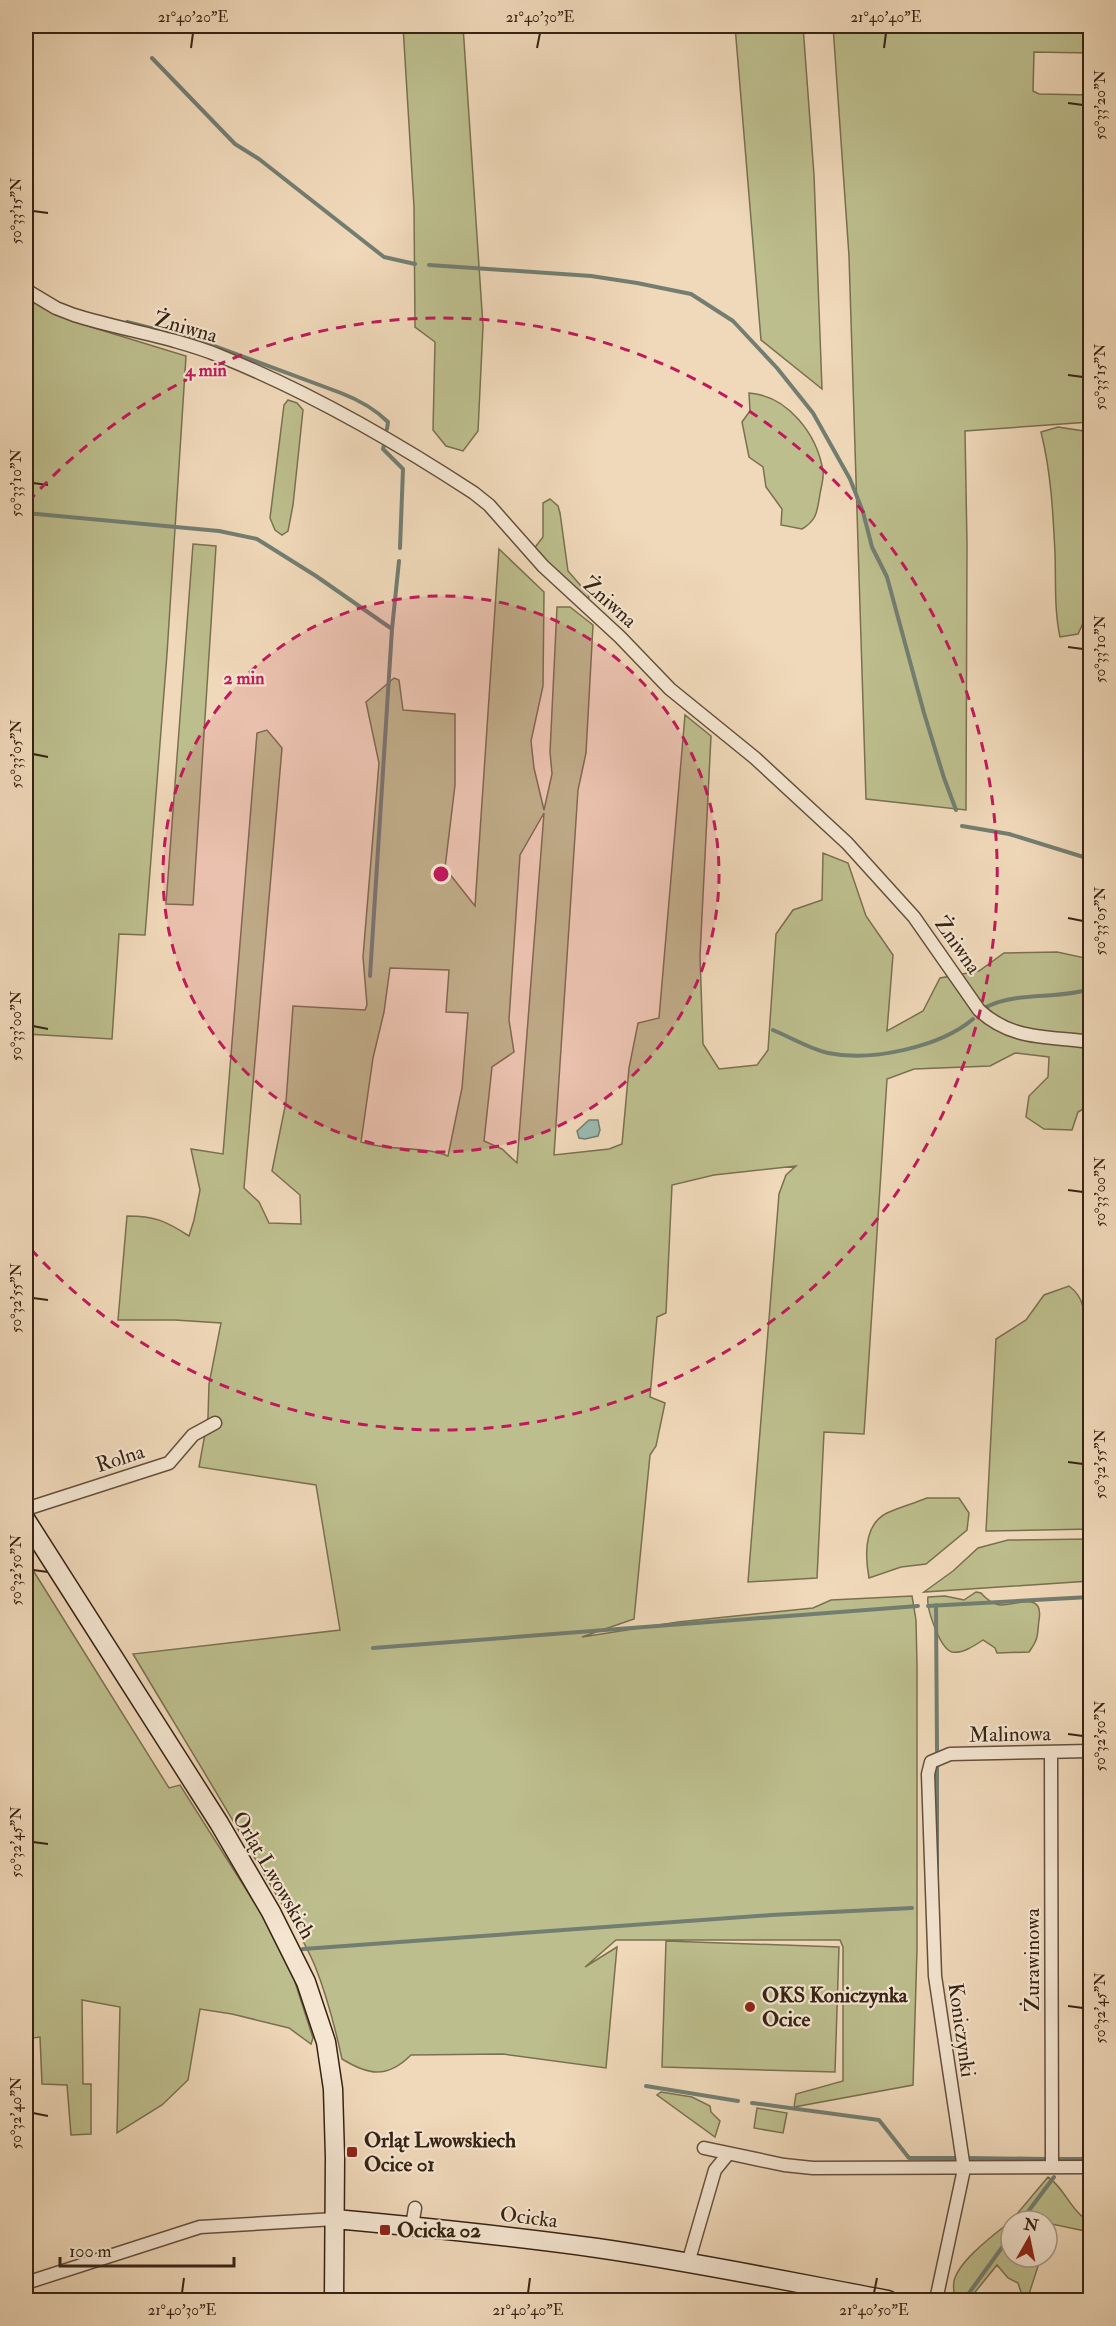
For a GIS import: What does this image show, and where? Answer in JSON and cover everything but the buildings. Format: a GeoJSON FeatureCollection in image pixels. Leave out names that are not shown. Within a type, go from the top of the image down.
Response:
{"type":"FeatureCollection","features":[{"type":"Feature","properties":{"kind":"street","name":"Żniwna"},"geometry":{"type":"LineString","coordinates":[[26,290],[56,308],[74,315],[198,348],[272,379],[369,427],[474,493],[489,505],[543,566],[620,637],[670,689],[755,758],[847,843],[914,917],[973,1001],[990,1020],[1014,1033],[1090,1042]]}},
{"type":"Feature","properties":{"kind":"street","name":"Rolna"},"geometry":{"type":"LineString","coordinates":[[26,1509],[169,1462],[193,1436],[215,1423]]}},
{"type":"Feature","properties":{"kind":"street","name":"Orląt Lwowskich"},"geometry":{"type":"LineString","coordinates":[[26,1520],[213,1813],[271,1912],[306,1982],[326,2042],[331,2072],[334,2126],[334,2301]]}},
{"type":"Feature","properties":{"kind":"street","name":"Malinowa"},"geometry":{"type":"LineString","coordinates":[[931,1762],[950,1754],[1090,1751]]}},
{"type":"Feature","properties":{"kind":"street","name":"Żurawinowa"},"geometry":{"type":"LineString","coordinates":[[1051,1753],[1052,2168]]}},
{"type":"Feature","properties":{"kind":"street","name":"Koniczynki"},"geometry":{"type":"LineString","coordinates":[[931,1762],[928,1774],[935,1976],[964,2169],[936,2301]]}},
{"type":"Feature","properties":{"kind":"street"},"geometry":{"type":"LineString","coordinates":[[704,2148],[784,2166],[813,2168],[1090,2167]]}},
{"type":"Feature","properties":{"kind":"street"},"geometry":{"type":"LineString","coordinates":[[688,2263],[714,2170],[728,2154]]}},
{"type":"Feature","properties":{"kind":"street"},"geometry":{"type":"LineString","coordinates":[[412,2226],[415,2208]]}},
{"type":"Feature","properties":{"kind":"street","name":"Ocicka"},"geometry":{"type":"LineString","coordinates":[[26,2283],[200,2227],[335,2219],[598,2248],[888,2301]]}},
{"type":"Feature","properties":{"kind":"green space"},"geometry":{"type":"Polygon","coordinates":[[[403,26],[463,26],[483,326],[478,431],[463,451],[446,446],[433,430],[435,342],[415,327],[414,207],[403,26]]]}},
{"type":"Feature","properties":{"kind":"green space"},"geometry":{"type":"Polygon","coordinates":[[[735,26],[803,26],[814,175],[822,389],[761,340],[735,26]]]}},
{"type":"Feature","properties":{"kind":"green space"},"geometry":{"type":"Polygon","coordinates":[[[833,26],[1090,26],[1090,53],[1034,52],[1033,91],[1039,94],[1090,95],[1090,422],[965,431],[966,810],[866,799],[849,256],[833,26]]]}},
{"type":"Feature","properties":{"kind":"green space"},"geometry":{"type":"Polygon","coordinates":[[[26,295],[49,311],[78,323],[186,356],[167,654],[145,935],[119,934],[112,1039],[26,1034],[26,295]]]}},
{"type":"Feature","properties":{"kind":"green space"},"geometry":{"type":"Polygon","coordinates":[[[749,393],[776,401],[788,409],[807,431],[820,457],[823,477],[817,511],[811,522],[802,529],[781,525],[782,509],[766,487],[763,467],[749,457],[742,422],[750,411],[749,393]]]}},
{"type":"Feature","properties":{"kind":"green space"},"geometry":{"type":"Polygon","coordinates":[[[288,400],[297,403],[303,410],[293,505],[288,531],[282,535],[275,530],[270,518],[284,405],[288,400]]]}},
{"type":"Feature","properties":{"kind":"green space"},"geometry":{"type":"Polygon","coordinates":[[[1058,427],[1090,432],[1090,531],[1087,533],[1090,608],[1078,634],[1060,637],[1056,606],[1051,492],[1041,432],[1058,427]]]}},
{"type":"Feature","properties":{"kind":"green space"},"geometry":{"type":"Polygon","coordinates":[[[550,499],[558,506],[560,513],[568,571],[589,595],[588,603],[533,550],[543,537],[543,503],[550,499]]]}},
{"type":"Feature","properties":{"kind":"green space"},"geometry":{"type":"Polygon","coordinates":[[[193,544],[216,546],[193,905],[166,904],[193,544]]]}},
{"type":"Feature","properties":{"kind":"green space"},"geometry":{"type":"Polygon","coordinates":[[[499,549],[544,592],[543,686],[531,741],[534,768],[544,810],[552,774],[550,752],[557,607],[570,607],[593,625],[586,753],[578,790],[554,1155],[609,1149],[622,1144],[629,1068],[638,1023],[659,1018],[685,715],[711,736],[700,956],[703,1044],[719,1069],[757,1065],[768,1050],[776,934],[793,910],[822,900],[823,853],[848,863],[866,916],[893,955],[887,1031],[923,1011],[940,978],[979,971],[1004,953],[1057,952],[1090,959],[1090,1105],[1078,1112],[1072,1130],[1044,1129],[1026,1117],[1029,1096],[1048,1077],[1049,1057],[1015,1053],[990,1066],[914,1069],[887,1079],[864,1434],[824,1432],[817,1578],[748,1582],[779,1194],[786,1175],[796,1166],[714,1175],[672,1185],[666,1313],[657,1317],[650,1397],[665,1403],[656,1446],[650,1455],[634,1619],[582,1637],[678,1622],[813,1608],[831,1600],[912,1596],[916,1620],[917,1666],[917,1949],[913,2085],[794,2107],[796,2094],[843,2081],[843,1947],[840,1940],[616,1940],[585,1967],[617,1947],[606,2068],[503,2054],[411,2055],[394,2068],[377,2072],[351,2064],[342,2059],[323,1989],[302,1939],[133,1654],[340,1630],[316,1485],[199,1467],[208,1417],[209,1384],[221,1323],[118,1320],[127,1216],[160,1220],[189,1236],[200,1190],[191,1149],[223,1154],[257,733],[267,730],[282,748],[244,1188],[259,1202],[269,1223],[301,1224],[300,1195],[272,1171],[286,1102],[293,1006],[365,1010],[367,1005],[363,957],[379,763],[366,702],[394,678],[399,680],[403,710],[455,714],[455,785],[445,868],[475,906],[499,549]],[[544,813],[520,855],[509,1020],[514,1052],[492,1067],[484,1141],[502,1149],[517,1163],[544,813]],[[390,968],[384,1012],[373,1058],[361,1142],[448,1156],[462,1088],[468,1013],[446,1012],[449,970],[390,968]]]}},
{"type":"Feature","properties":{"kind":"green space"},"geometry":{"type":"Polygon","coordinates":[[[1069,1286],[1081,1301],[1084,1317],[1084,1354],[1090,1358],[1090,1529],[986,1531],[996,1339],[1026,1320],[1044,1295],[1069,1286]]]}},
{"type":"Feature","properties":{"kind":"green space"},"geometry":{"type":"Polygon","coordinates":[[[927,1498],[959,1498],[969,1513],[967,1530],[926,1564],[901,1567],[869,1578],[868,1542],[870,1533],[879,1518],[927,1498]]]}},
{"type":"Feature","properties":{"kind":"green space"},"geometry":{"type":"Polygon","coordinates":[[[1090,1539],[1090,1581],[924,1592],[953,1571],[978,1548],[1008,1540],[1090,1539]]]}},
{"type":"Feature","properties":{"kind":"green space"},"geometry":{"type":"Polygon","coordinates":[[[26,1559],[169,1788],[180,1785],[275,1935],[294,1979],[313,2038],[311,2044],[289,2028],[200,2009],[188,2080],[162,2105],[117,2133],[120,2007],[82,2000],[83,2084],[91,2084],[91,2134],[71,2135],[67,2085],[42,2084],[40,2037],[26,2039],[26,1559]]]}},
{"type":"Feature","properties":{"kind":"green space"},"geometry":{"type":"Polygon","coordinates":[[[976,1592],[1001,1605],[1028,1602],[1037,1605],[1039,1611],[1037,1637],[1029,1652],[997,1653],[995,1648],[983,1640],[960,1652],[947,1649],[935,1628],[929,1610],[928,1597],[945,1596],[964,1600],[976,1592]]]}},
{"type":"Feature","properties":{"kind":"green space","name":"OKS Koniczynka Ocice"},"geometry":{"type":"Polygon","coordinates":[[[666,1941],[839,1947],[835,2072],[662,2067],[666,1941]]]}},
{"type":"Feature","properties":{"kind":"green space"},"geometry":{"type":"Polygon","coordinates":[[[661,2092],[692,2097],[710,2106],[711,2112],[720,2121],[715,2137],[657,2095],[661,2092]]]}},
{"type":"Feature","properties":{"kind":"green space"},"geometry":{"type":"Polygon","coordinates":[[[757,2108],[787,2113],[783,2133],[754,2128],[757,2108]]]}},
{"type":"Feature","properties":{"kind":"green space"},"geometry":{"type":"Polygon","coordinates":[[[1048,2177],[1059,2187],[1079,2213],[1090,2221],[1090,2232],[1059,2225],[1059,2209],[1021,2209],[1048,2177]]]}},
{"type":"Feature","properties":{"kind":"green space"},"geometry":{"type":"Polygon","coordinates":[[[999,2231],[999,2267],[997,2265],[971,2297],[955,2300],[954,2281],[957,2273],[978,2248],[999,2231]]]}},
{"type":"Feature","properties":{"kind":"green space"},"geometry":{"type":"Polygon","coordinates":[[[1000,2269],[1037,2269],[1027,2300],[1020,2300],[1022,2295],[1018,2283],[1008,2278],[1000,2269]]]}},
{"type":"Feature","properties":{"kind":"water"},"geometry":{"type":"Polygon","coordinates":[[[589,1120],[598,1120],[600,1130],[598,1136],[579,1138],[577,1131],[589,1120]]]}},
{"type":"Feature","properties":{"kind":"waterway"},"geometry":{"type":"LineString","coordinates":[[152,58],[235,144],[259,159],[384,257],[415,264]]}},
{"type":"Feature","properties":{"kind":"waterway"},"geometry":{"type":"LineString","coordinates":[[429,265],[591,276],[637,283],[691,294],[733,321],[777,368],[813,413],[850,479],[863,512],[872,547],[887,577],[924,713],[956,810]]}},
{"type":"Feature","properties":{"kind":"waterway"},"geometry":{"type":"LineString","coordinates":[[127,322],[201,341],[348,396],[383,417],[388,422],[387,429]]}},
{"type":"Feature","properties":{"kind":"waterway"},"geometry":{"type":"LineString","coordinates":[[384,445],[383,449],[403,469],[400,548]]}},
{"type":"Feature","properties":{"kind":"waterway"},"geometry":{"type":"LineString","coordinates":[[26,513],[219,531],[257,539],[316,576],[392,629]]}},
{"type":"Feature","properties":{"kind":"waterway"},"geometry":{"type":"LineString","coordinates":[[370,976],[392,629],[399,561]]}},
{"type":"Feature","properties":{"kind":"waterway"},"geometry":{"type":"LineString","coordinates":[[962,826],[1009,834],[1090,859]]}},
{"type":"Feature","properties":{"kind":"waterway"},"geometry":{"type":"LineString","coordinates":[[986,1007],[1011,999],[1090,989]]}},
{"type":"Feature","properties":{"kind":"waterway"},"geometry":{"type":"LineString","coordinates":[[773,1030],[828,1053],[884,1054],[942,1037],[973,1019]]}},
{"type":"Feature","properties":{"kind":"waterway"},"geometry":{"type":"LineString","coordinates":[[928,1606],[1090,1597]]}},
{"type":"Feature","properties":{"kind":"waterway"},"geometry":{"type":"LineString","coordinates":[[936,1605],[937,1751]]}},
{"type":"Feature","properties":{"kind":"waterway"},"geometry":{"type":"LineString","coordinates":[[373,1648],[918,1606]]}},
{"type":"Feature","properties":{"kind":"waterway"},"geometry":{"type":"LineString","coordinates":[[937,1766],[937,1898]]}},
{"type":"Feature","properties":{"kind":"waterway"},"geometry":{"type":"LineString","coordinates":[[303,1949],[771,1915],[912,1908]]}},
{"type":"Feature","properties":{"kind":"waterway"},"geometry":{"type":"LineString","coordinates":[[646,2086],[738,2101]]}},
{"type":"Feature","properties":{"kind":"waterway"},"geometry":{"type":"LineString","coordinates":[[752,2103],[879,2120],[909,2158],[958,2158]]}},
{"type":"Feature","properties":{"kind":"waterway"},"geometry":{"type":"LineString","coordinates":[[967,2158],[1047,2159]]}},
{"type":"Feature","properties":{"kind":"waterway"},"geometry":{"type":"LineString","coordinates":[[1057,2159],[1090,2159]]}},
{"type":"Feature","properties":{"kind":"waterway"},"geometry":{"type":"LineString","coordinates":[[1030,2209],[1054,2177]]}},
{"type":"Feature","properties":{"kind":"waterway"},"geometry":{"type":"LineString","coordinates":[[964,2300],[999,2252]]}},
{"type":"Feature","properties":{"kind":"place","name":"OKS Koniczynka Ocice"},"geometry":{"type":"Point","coordinates":[750,2007]}},
{"type":"Feature","properties":{"kind":"place","name":"Orląt Lwowskiech Ocice 01"},"geometry":{"type":"Point","coordinates":[352,2152]}},
{"type":"Feature","properties":{"kind":"place","name":"Ocicka 02"},"geometry":{"type":"Point","coordinates":[385,2230]}}]}
